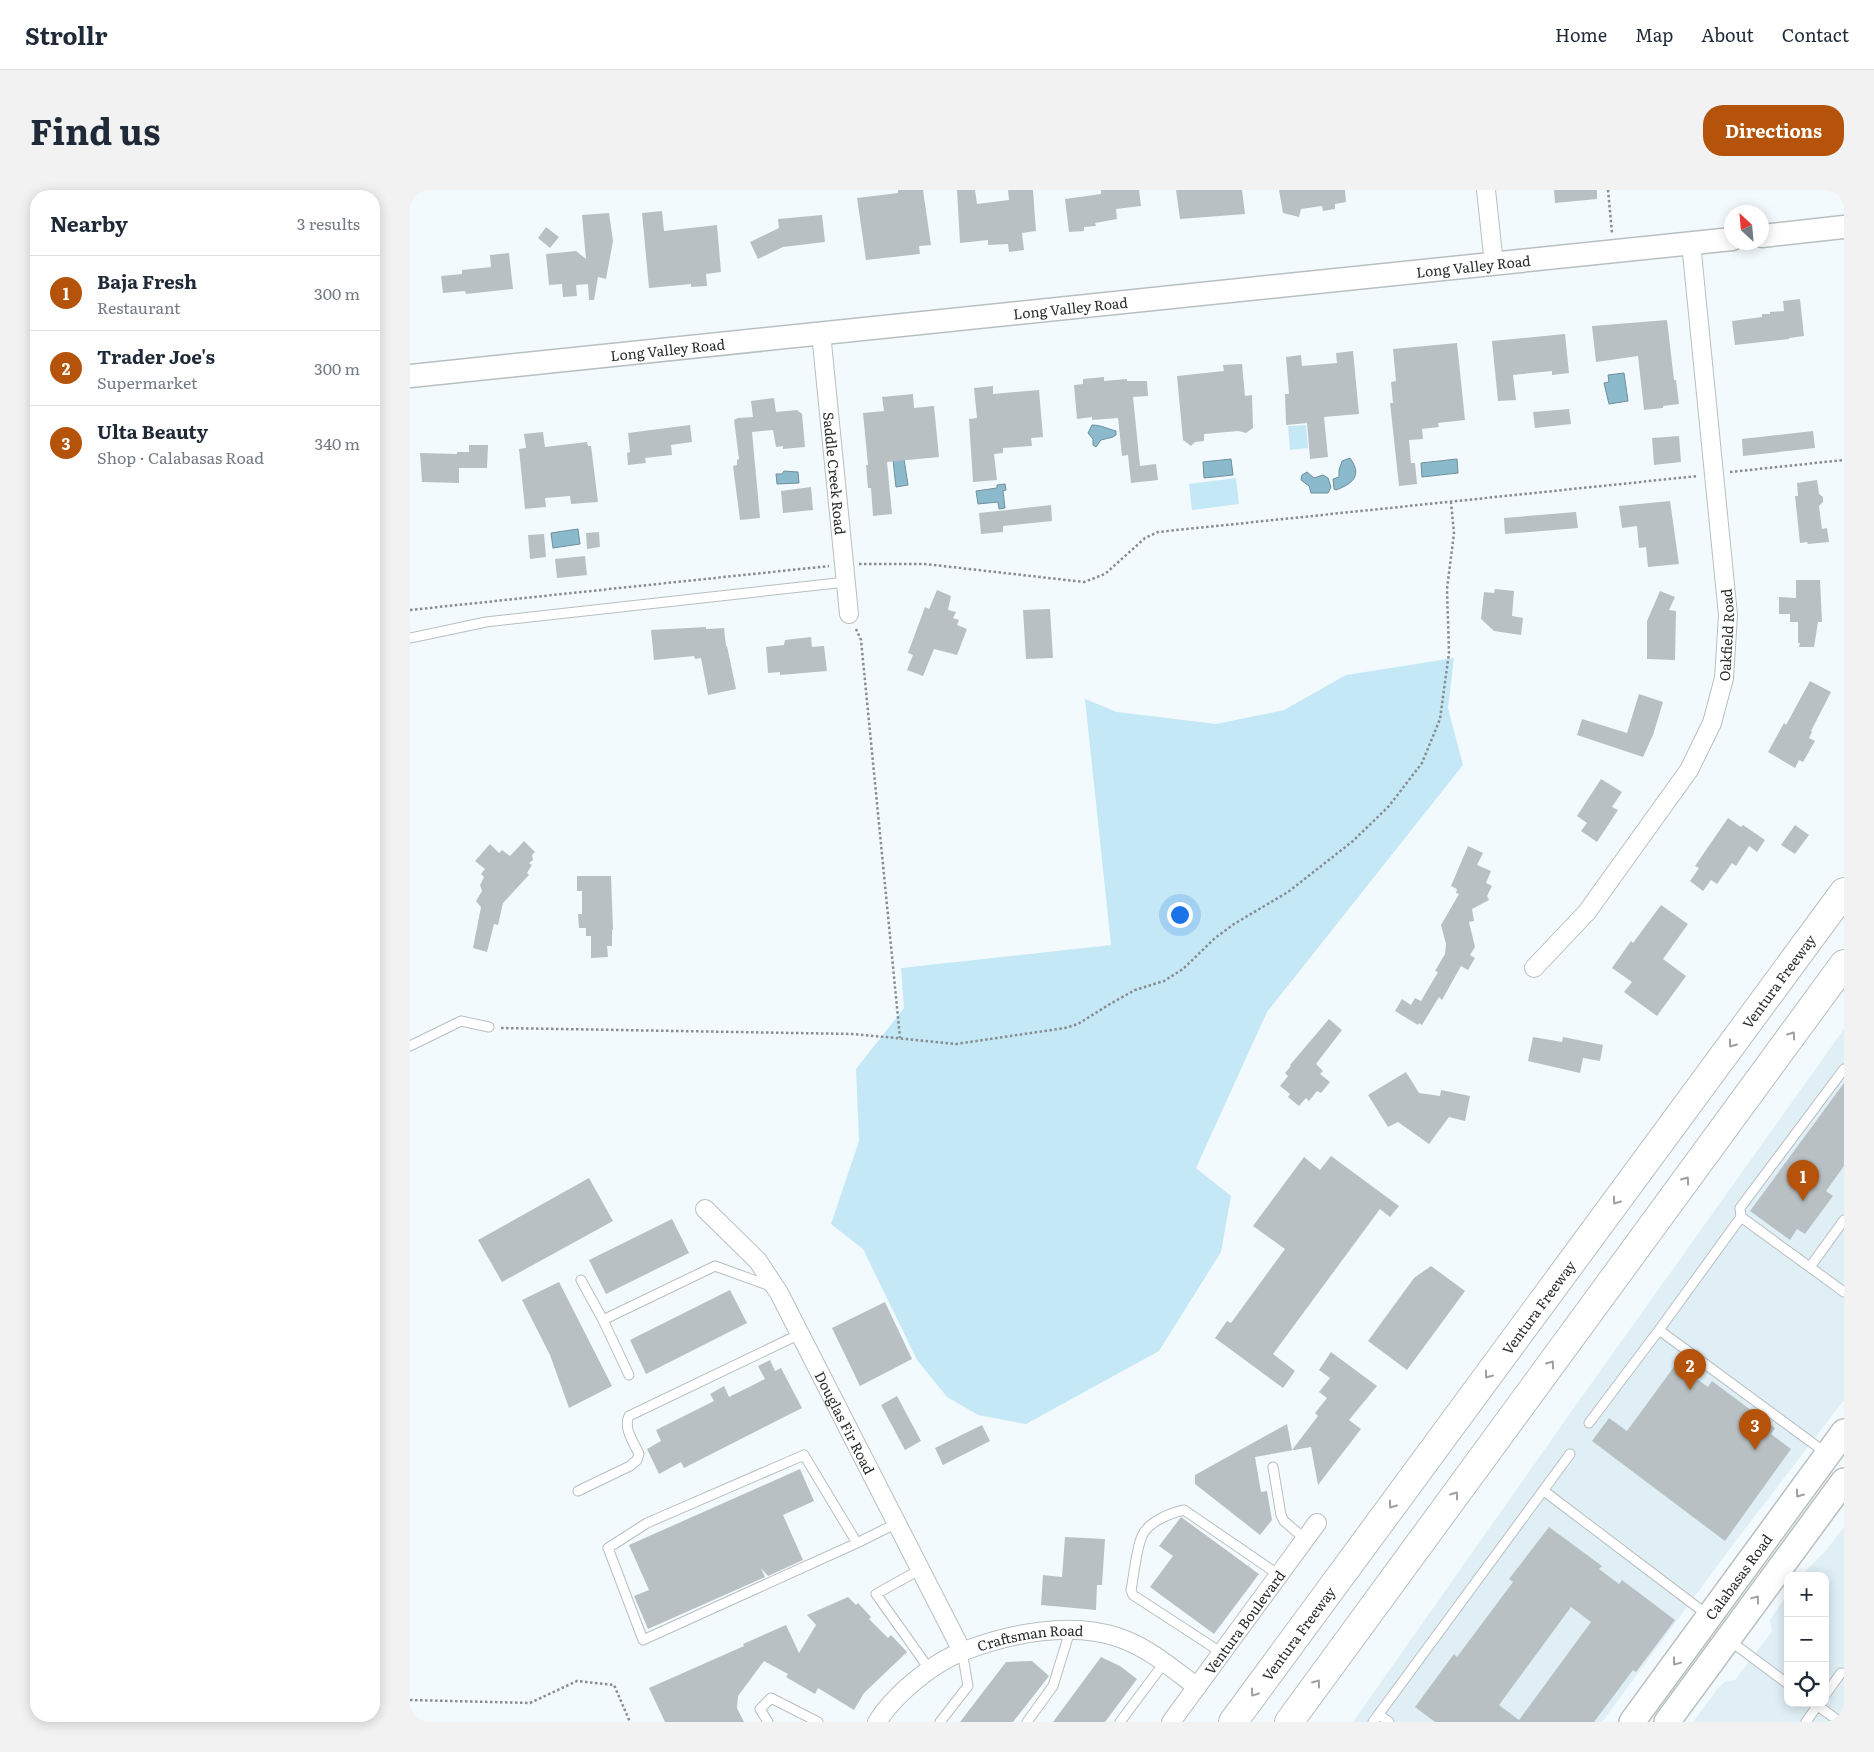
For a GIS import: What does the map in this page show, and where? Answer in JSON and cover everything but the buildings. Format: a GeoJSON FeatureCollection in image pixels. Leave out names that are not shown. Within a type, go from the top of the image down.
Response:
{"type":"FeatureCollection","features":[{"type":"Feature","properties":{"kind":"highway","name":"Ventura Freeway"},"geometry":{"type":"LineString","coordinates":[[1232,1722],[1844,892]]}},
{"type":"Feature","properties":{"kind":"highway"},"geometry":{"type":"LineString","coordinates":[[1289,1722],[1844,964]]}},
{"type":"Feature","properties":{"kind":"main road","name":"Calabasas Road"},"geometry":{"type":"LineString","coordinates":[[1632,1722],[1844,1432]]}},
{"type":"Feature","properties":{"kind":"main road","name":"Calabasas Road"},"geometry":{"type":"LineString","coordinates":[[1667,1722],[1844,1481]]}},
{"type":"Feature","properties":{"kind":"main road"},"geometry":{"type":"LineString","coordinates":[[1708,1620],[1727,1639]]}},
{"type":"Feature","properties":{"kind":"street"},"geometry":{"type":"LineString","coordinates":[[1486,190],[1494,264]]}},
{"type":"Feature","properties":{"kind":"street"},"geometry":{"type":"LineString","coordinates":[[1769,235],[1844,227]]}},
{"type":"Feature","properties":{"kind":"street","name":"Long Valley Road"},"geometry":{"type":"LineString","coordinates":[[410,376],[1724,240]]}},
{"type":"Feature","properties":{"kind":"street","name":"Oakfield Road"},"geometry":{"type":"LineString","coordinates":[[1534,968],[1587,912],[1689,770],[1712,723],[1724,678],[1728,615],[1692,243]]}},
{"type":"Feature","properties":{"kind":"street","name":"Saddle Creek Road"},"geometry":{"type":"LineString","coordinates":[[821,333],[849,614]]}},
{"type":"Feature","properties":{"kind":"street","name":"Douglas Fir Road"},"geometry":{"type":"LineString","coordinates":[[705,1209],[758,1261],[776,1288],[962,1651]]}},
{"type":"Feature","properties":{"kind":"street","name":"Ventura Boulevard"},"geometry":{"type":"LineString","coordinates":[[1172,1722],[1317,1523]]}},
{"type":"Feature","properties":{"kind":"street","name":"Craftsman Road"},"geometry":{"type":"LineString","coordinates":[[876,1722],[886,1707],[923,1674],[962,1651],[998,1640],[1046,1630],[1094,1632],[1120,1638],[1149,1651],[1197,1687]]}},
{"type":"Feature","properties":{"kind":"lane"},"geometry":{"type":"LineString","coordinates":[[410,638],[486,622],[846,582]]}},
{"type":"Feature","properties":{"kind":"lane"},"geometry":{"type":"LineString","coordinates":[[410,1046],[461,1021],[489,1027]]}},
{"type":"Feature","properties":{"kind":"lane"},"geometry":{"type":"LineString","coordinates":[[1588,1423],[1659,1330],[1741,1217],[1740,1208],[1844,1069]]}},
{"type":"Feature","properties":{"kind":"lane"},"geometry":{"type":"LineString","coordinates":[[1741,1217],[1844,1292]]}},
{"type":"Feature","properties":{"kind":"lane"},"geometry":{"type":"LineString","coordinates":[[1810,1267],[1844,1220]]}},
{"type":"Feature","properties":{"kind":"lane"},"geometry":{"type":"LineString","coordinates":[[603,1320],[715,1266],[776,1288]]}},
{"type":"Feature","properties":{"kind":"lane"},"geometry":{"type":"LineString","coordinates":[[581,1280],[629,1374]]}},
{"type":"Feature","properties":{"kind":"lane"},"geometry":{"type":"LineString","coordinates":[[1659,1330],[1828,1454]]}},
{"type":"Feature","properties":{"kind":"lane"},"geometry":{"type":"LineString","coordinates":[[578,1491],[630,1466],[638,1460],[639,1454],[627,1428],[626,1422],[629,1416],[800,1334]]}},
{"type":"Feature","properties":{"kind":"lane"},"geometry":{"type":"LineString","coordinates":[[1389,1722],[1376,1718],[1570,1454]]}},
{"type":"Feature","properties":{"kind":"lane"},"geometry":{"type":"LineString","coordinates":[[858,1543],[804,1456],[647,1523],[608,1548],[643,1640],[858,1543],[897,1523]]}},
{"type":"Feature","properties":{"kind":"lane"},"geometry":{"type":"LineString","coordinates":[[1273,1467],[1281,1515],[1284,1521],[1305,1539]]}},
{"type":"Feature","properties":{"kind":"lane"},"geometry":{"type":"LineString","coordinates":[[1544,1491],[1708,1620]]}},
{"type":"Feature","properties":{"kind":"lane"},"geometry":{"type":"LineString","coordinates":[[1222,1653],[1133,1596],[1131,1590],[1142,1535],[1153,1523],[1172,1512],[1184,1510],[1279,1575]]}},
{"type":"Feature","properties":{"kind":"lane"},"geometry":{"type":"LineString","coordinates":[[921,1569],[876,1594],[930,1670]]}},
{"type":"Feature","properties":{"kind":"lane"},"geometry":{"type":"LineString","coordinates":[[1027,1722],[1053,1686],[1070,1631]]}},
{"type":"Feature","properties":{"kind":"lane"},"geometry":{"type":"LineString","coordinates":[[1727,1639],[1784,1681]]}},
{"type":"Feature","properties":{"kind":"lane"},"geometry":{"type":"LineString","coordinates":[[940,1722],[968,1686],[962,1651]]}},
{"type":"Feature","properties":{"kind":"lane"},"geometry":{"type":"LineString","coordinates":[[1120,1722],[1164,1663]]}},
{"type":"Feature","properties":{"kind":"lane"},"geometry":{"type":"LineString","coordinates":[[1829,1689],[1840,1673]]}},
{"type":"Feature","properties":{"kind":"lane"},"geometry":{"type":"LineString","coordinates":[[768,1722],[760,1709],[771,1698],[818,1722]]}},
{"type":"Feature","properties":{"kind":"lane"},"geometry":{"type":"LineString","coordinates":[[1806,1722],[1815,1707]]}},
{"type":"Feature","properties":{"kind":"lane"},"geometry":{"type":"LineString","coordinates":[[1821,1707],[1840,1722]]}},
{"type":"Feature","properties":{"kind":"path"},"geometry":{"type":"LineString","coordinates":[[1608,190],[1614,251]]}},
{"type":"Feature","properties":{"kind":"path"},"geometry":{"type":"LineString","coordinates":[[410,610],[845,564],[925,564],[1084,582],[1105,574],[1144,538],[1158,532],[1844,460]]}},
{"type":"Feature","properties":{"kind":"path"},"geometry":{"type":"LineString","coordinates":[[489,1027],[854,1034],[956,1044],[1065,1028],[1078,1024],[1135,990],[1164,981],[1183,969],[1215,938],[1234,924],[1288,892],[1353,841],[1383,812],[1422,763],[1440,719],[1449,653],[1446,589],[1454,533],[1451,502]]}},
{"type":"Feature","properties":{"kind":"path"},"geometry":{"type":"LineString","coordinates":[[849,614],[861,640],[900,1038]]}},
{"type":"Feature","properties":{"kind":"path"},"geometry":{"type":"LineString","coordinates":[[410,1700],[530,1703],[577,1681],[614,1685],[630,1722]]}},
{"type":"Feature","properties":{"kind":"shaded area"},"geometry":{"type":"Polygon","coordinates":[[[1624,373],[1628,401],[1609,404],[1604,383],[1609,382],[1608,375],[1624,373]]]}},
{"type":"Feature","properties":{"kind":"shaded area"},"geometry":{"type":"Polygon","coordinates":[[[1092,425],[1116,431],[1116,435],[1101,440],[1096,447],[1093,445],[1093,439],[1088,433],[1092,425]]]}},
{"type":"Feature","properties":{"kind":"shaded area"},"geometry":{"type":"Polygon","coordinates":[[[1306,425],[1308,448],[1290,450],[1288,426],[1306,425]]]}},
{"type":"Feature","properties":{"kind":"shaded area"},"geometry":{"type":"Polygon","coordinates":[[[1350,458],[1354,464],[1356,474],[1351,482],[1336,490],[1334,489],[1333,479],[1339,477],[1342,461],[1350,458]]]}},
{"type":"Feature","properties":{"kind":"shaded area"},"geometry":{"type":"Polygon","coordinates":[[[904,459],[908,485],[896,487],[893,460],[904,459]]]}},
{"type":"Feature","properties":{"kind":"shaded area"},"geometry":{"type":"Polygon","coordinates":[[[1231,459],[1233,475],[1204,478],[1203,462],[1231,459]]]}},
{"type":"Feature","properties":{"kind":"shaded area"},"geometry":{"type":"Polygon","coordinates":[[[1457,459],[1458,473],[1422,477],[1421,463],[1457,459]]]}},
{"type":"Feature","properties":{"kind":"shaded area"},"geometry":{"type":"Polygon","coordinates":[[[784,471],[798,472],[799,483],[777,484],[776,474],[782,474],[784,471]]]}},
{"type":"Feature","properties":{"kind":"shaded area"},"geometry":{"type":"Polygon","coordinates":[[[1307,472],[1314,478],[1323,475],[1328,478],[1331,487],[1328,493],[1311,493],[1309,486],[1301,480],[1302,475],[1307,472]]]}},
{"type":"Feature","properties":{"kind":"shaded area"},"geometry":{"type":"Polygon","coordinates":[[[1236,478],[1239,504],[1192,510],[1189,484],[1236,478]]]}},
{"type":"Feature","properties":{"kind":"shaded area"},"geometry":{"type":"Polygon","coordinates":[[[1005,484],[1006,490],[1003,491],[1005,508],[999,509],[998,502],[978,504],[976,491],[997,488],[997,485],[1005,484]]]}},
{"type":"Feature","properties":{"kind":"shaded area"},"geometry":{"type":"Polygon","coordinates":[[[578,529],[580,544],[553,548],[551,533],[578,529]]]}},
{"type":"Feature","properties":{"kind":"shaded area"},"geometry":{"type":"Polygon","coordinates":[[[1454,658],[1448,708],[1463,765],[1267,1012],[1196,1168],[1231,1196],[1221,1252],[1159,1351],[1026,1424],[978,1415],[947,1397],[917,1360],[863,1249],[831,1224],[859,1141],[856,1069],[904,1008],[901,968],[1111,945],[1085,699],[1117,712],[1216,724],[1284,710],[1346,675],[1454,658]]]}},
{"type":"Feature","properties":{"kind":"shaded area"},"geometry":{"type":"Polygon","coordinates":[[[1844,1029],[1844,1400],[1732,1546],[1602,1722],[1353,1722],[1566,1419],[1844,1029]]]}},
{"type":"Feature","properties":{"kind":"shaded area"},"geometry":{"type":"Polygon","coordinates":[[[1844,1527],[1844,1722],[1693,1722],[1719,1687],[1726,1681],[1735,1680],[1772,1631],[1770,1620],[1784,1599],[1784,1707],[1829,1707],[1829,1572],[1805,1572],[1827,1549],[1844,1527]]]}},
{"type":"Feature","properties":{"kind":"place","name":"Baja Fresh"},"geometry":{"type":"Point","coordinates":[1803,1201]}},
{"type":"Feature","properties":{"kind":"place","name":"Trader Joe's"},"geometry":{"type":"Point","coordinates":[1690,1390]}},
{"type":"Feature","properties":{"kind":"place","name":"Ulta Beauty"},"geometry":{"type":"Point","coordinates":[1755,1450]}}]}
